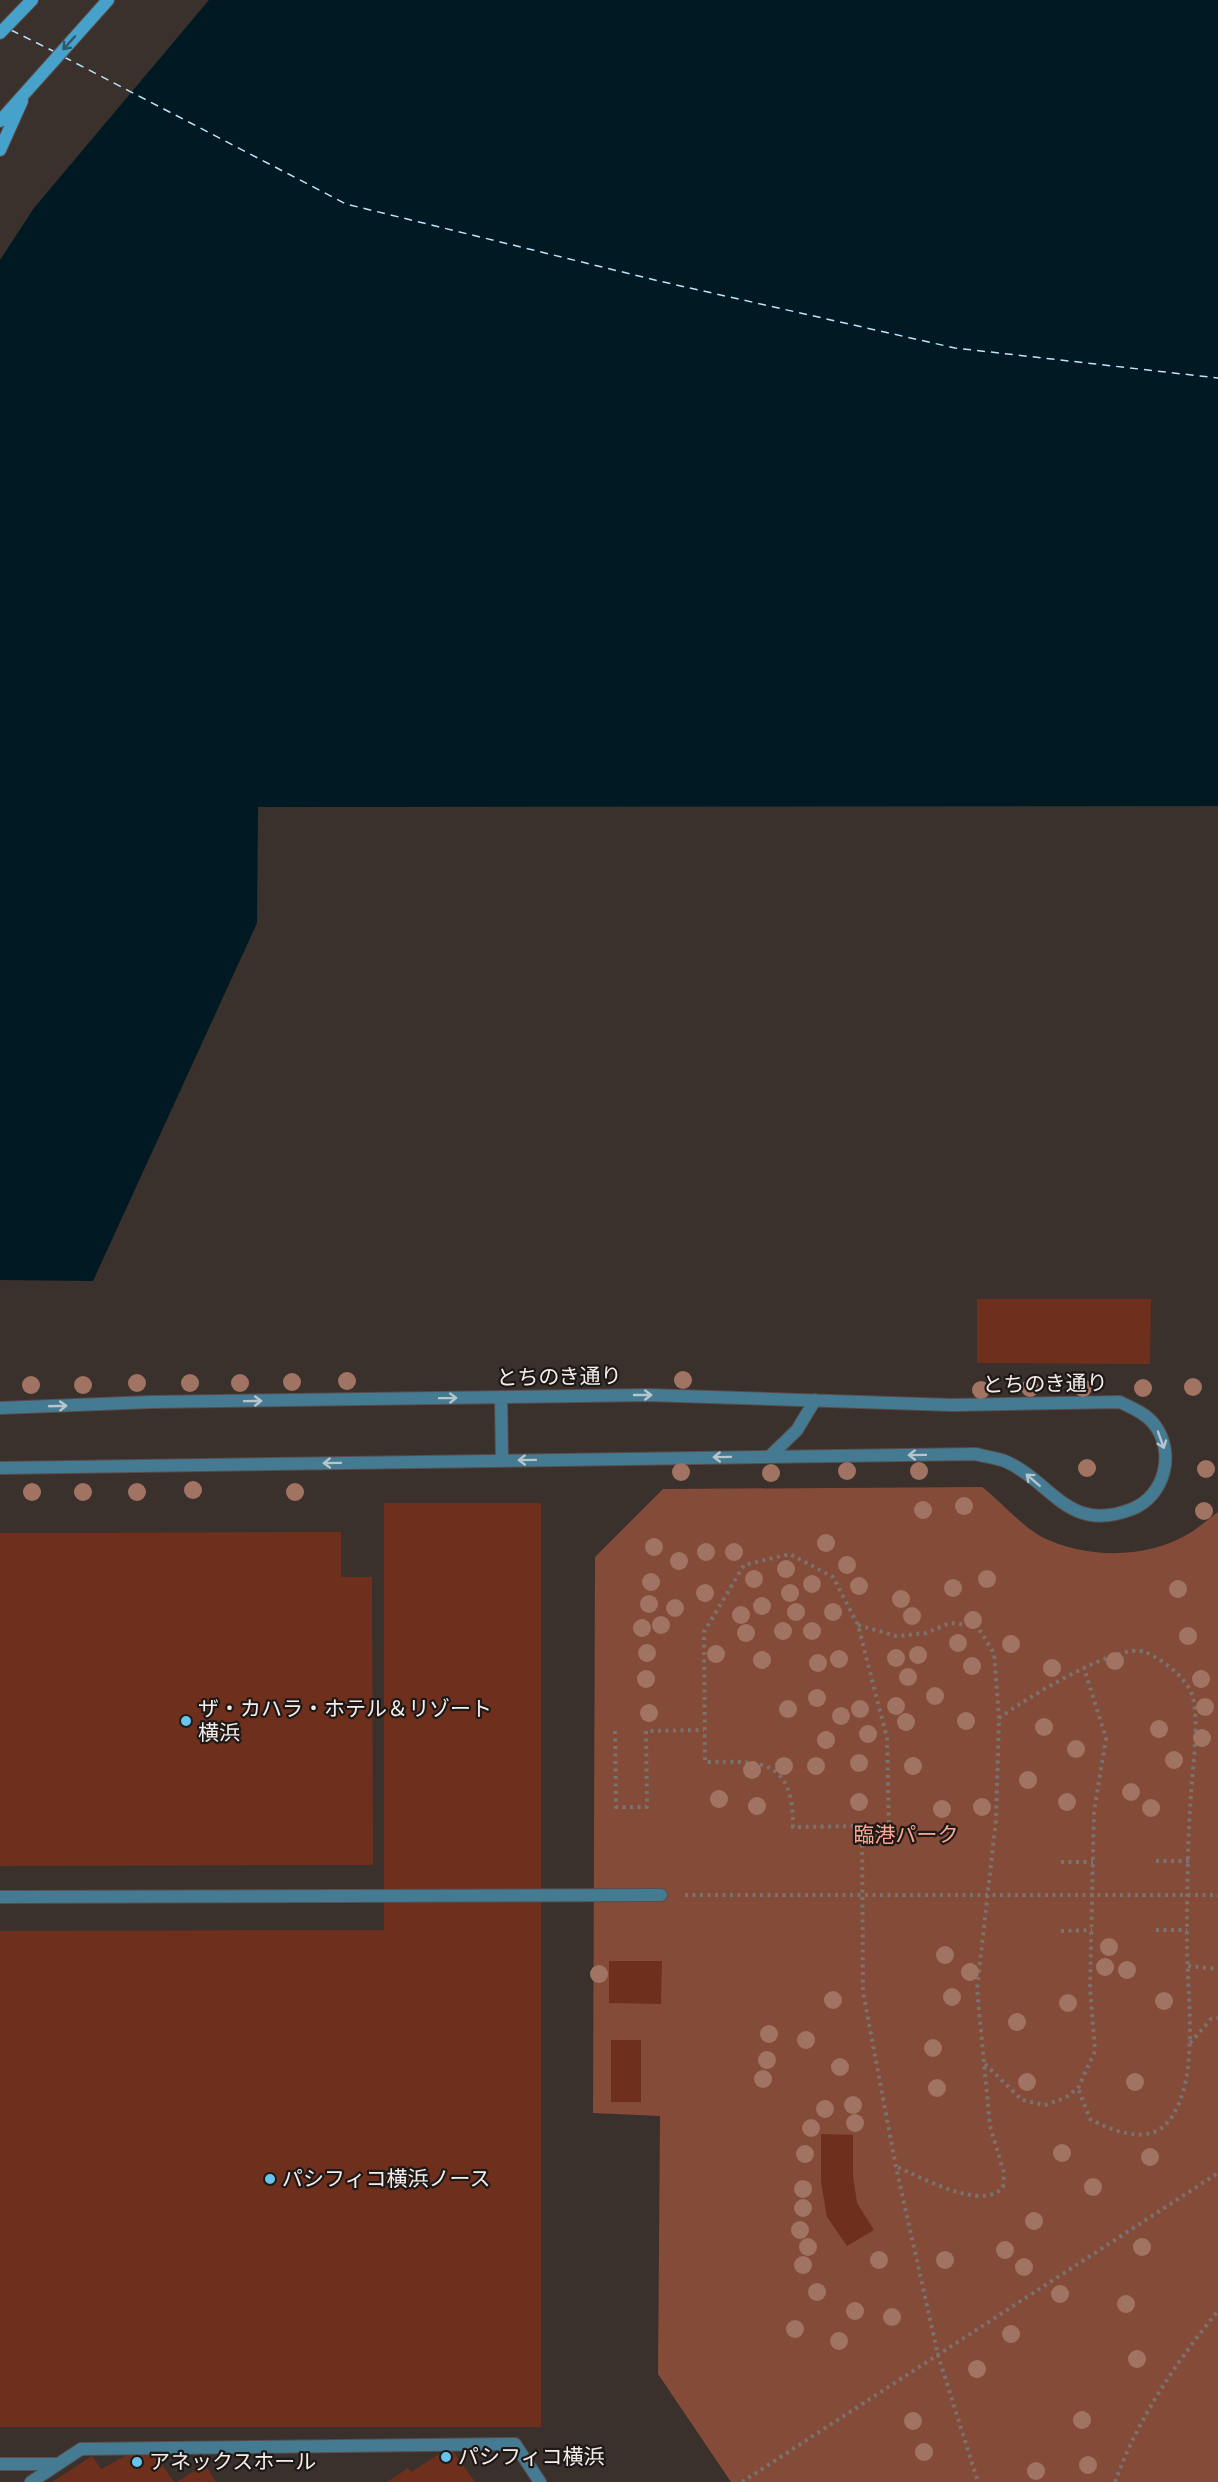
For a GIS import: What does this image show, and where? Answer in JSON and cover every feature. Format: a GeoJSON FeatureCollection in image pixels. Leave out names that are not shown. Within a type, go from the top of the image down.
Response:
{"type":"FeatureCollection","features":[{"type":"Feature","properties":{"kind":"street"},"geometry":{"type":"LineString","coordinates":[[0,33],[32,0]]}},
{"type":"Feature","properties":{"kind":"street"},"geometry":{"type":"LineString","coordinates":[[0,121],[108,0]]}},
{"type":"Feature","properties":{"kind":"street"},"geometry":{"type":"LineString","coordinates":[[0,150],[28,89]]}},
{"type":"Feature","properties":{"kind":"street","name":"とちのき通り"},"geometry":{"type":"LineString","coordinates":[[0,1408],[151,1402],[648,1395],[952,1405],[1120,1402],[1142,1412],[1154,1425],[1164,1443],[1165,1466],[1162,1482],[1150,1497],[1133,1509],[1098,1515],[1075,1510],[1052,1497],[1024,1473],[1006,1462],[976,1454],[769,1457]]}},
{"type":"Feature","properties":{"kind":"street"},"geometry":{"type":"LineString","coordinates":[[501,1397],[502,1460]]}},
{"type":"Feature","properties":{"kind":"street"},"geometry":{"type":"LineString","coordinates":[[0,1467],[769,1457],[797,1430],[815,1400]]}},
{"type":"Feature","properties":{"kind":"street"},"geometry":{"type":"LineString","coordinates":[[0,1897],[661,1895]]}},
{"type":"Feature","properties":{"kind":"street"},"geometry":{"type":"LineString","coordinates":[[31,2482],[81,2450],[515,2444],[540,2482]]}},
{"type":"Feature","properties":{"kind":"street"},"geometry":{"type":"LineString","coordinates":[[0,2464],[58,2464]]}},
{"type":"Feature","properties":{"kind":"path"},"geometry":{"type":"LineString","coordinates":[[790,1554],[833,1577],[858,1625],[886,1738],[889,1826],[793,1827],[793,1805],[783,1775],[763,1764],[705,1762],[704,1632],[744,1565],[790,1554]]}},
{"type":"Feature","properties":{"kind":"path"},"geometry":{"type":"LineString","coordinates":[[858,1625],[896,1636],[926,1632],[950,1623],[977,1626],[994,1653],[999,1718],[996,1820],[977,1989],[990,2126],[1004,2173],[1003,2187],[1000,2191],[980,2197],[896,2166]]}},
{"type":"Feature","properties":{"kind":"path"},"geometry":{"type":"LineString","coordinates":[[999,1718],[1018,1704],[1111,1655],[1143,1651],[1172,1668],[1193,1696],[1194,1743],[1187,1930],[1190,2044],[1187,2076],[1178,2105],[1165,2126],[1147,2134],[1123,2133],[1090,2119],[1078,2088]]}},
{"type":"Feature","properties":{"kind":"path"},"geometry":{"type":"LineString","coordinates":[[985,2063],[1022,2100],[1045,2105],[1065,2098],[1078,2088],[1095,2051],[1090,1988],[1094,1812],[1106,1738],[1084,1668]]}},
{"type":"Feature","properties":{"kind":"path"},"geometry":{"type":"LineString","coordinates":[[615,1731],[616,1807],[647,1807],[646,1731],[704,1730]]}},
{"type":"Feature","properties":{"kind":"path"},"geometry":{"type":"LineString","coordinates":[[862,1826],[863,1992],[896,2166],[938,2355],[978,2482]]}},
{"type":"Feature","properties":{"kind":"path"},"geometry":{"type":"LineString","coordinates":[[1156,1861],[1189,1861]]}},
{"type":"Feature","properties":{"kind":"path"},"geometry":{"type":"LineString","coordinates":[[1061,1862],[1094,1862]]}},
{"type":"Feature","properties":{"kind":"path"},"geometry":{"type":"LineString","coordinates":[[661,1895],[863,1897],[1218,1895]]}},
{"type":"Feature","properties":{"kind":"path"},"geometry":{"type":"LineString","coordinates":[[1061,1931],[1092,1930]]}},
{"type":"Feature","properties":{"kind":"path"},"geometry":{"type":"LineString","coordinates":[[1156,1930],[1187,1930]]}},
{"type":"Feature","properties":{"kind":"path"},"geometry":{"type":"LineString","coordinates":[[1188,1966],[1218,1969]]}},
{"type":"Feature","properties":{"kind":"path"},"geometry":{"type":"LineString","coordinates":[[1190,2044],[1211,2019],[1218,2018]]}},
{"type":"Feature","properties":{"kind":"path"},"geometry":{"type":"LineString","coordinates":[[742,2482],[1218,2173]]}},
{"type":"Feature","properties":{"kind":"path"},"geometry":{"type":"LineString","coordinates":[[1116,2482],[1125,2455],[1160,2392],[1196,2337],[1218,2311]]}},
{"type":"Feature","properties":{"kind":"green space","name":"臨港パーク"},"geometry":{"type":"Polygon","coordinates":[[[982,1487],[1042,1537],[1077,1549],[1096,1552],[1135,1552],[1154,1548],[1192,1532],[1218,1512],[1218,2482],[731,2482],[658,2374],[660,2116],[593,2113],[595,1557],[663,1489],[982,1487]]]}},
{"type":"Feature","properties":{"kind":"water"},"geometry":{"type":"Polygon","coordinates":[[[0,0],[1218,0],[1218,806],[258,807],[257,923],[93,1281],[0,1280],[0,0]]]}},
{"type":"Feature","properties":{"kind":"pier"},"geometry":{"type":"Polygon","coordinates":[[[0,0],[209,0],[34,208],[0,260],[0,0]]]}},
{"type":"Feature","properties":{"kind":"building"},"geometry":{"type":"Polygon","coordinates":[[[977,1299],[1151,1299],[1150,1364],[977,1363],[977,1299]]]}},
{"type":"Feature","properties":{"kind":"building","name":"パシフィコ横浜ノース"},"geometry":{"type":"Polygon","coordinates":[[[384,1503],[541,1503],[541,2427],[0,2427],[0,1931],[384,1930],[384,1503]]]}},
{"type":"Feature","properties":{"kind":"building","name":"ザ・カハラ・ホテル＆リゾート 横浜"},"geometry":{"type":"Polygon","coordinates":[[[341,1532],[341,1577],[372,1577],[373,1865],[0,1866],[0,1533],[341,1532]]]}},
{"type":"Feature","properties":{"kind":"building"},"geometry":{"type":"Polygon","coordinates":[[[609,1961],[662,1961],[661,2004],[609,2003],[609,1961]]]}},
{"type":"Feature","properties":{"kind":"building"},"geometry":{"type":"Polygon","coordinates":[[[611,2040],[641,2040],[641,2102],[611,2102],[611,2040]]]}},
{"type":"Feature","properties":{"kind":"building"},"geometry":{"type":"Polygon","coordinates":[[[821,2134],[853,2135],[853,2175],[857,2203],[874,2230],[847,2246],[827,2217],[821,2182],[821,2134]]]}},
{"type":"Feature","properties":{"kind":"building","name":"アネックスホール"},"geometry":{"type":"Polygon","coordinates":[[[148,2444],[174,2482],[52,2482],[92,2456],[101,2469],[148,2444]]]}},
{"type":"Feature","properties":{"kind":"building","name":"パシフィコ横浜"},"geometry":{"type":"Polygon","coordinates":[[[450,2447],[475,2482],[387,2482],[408,2468],[411,2472],[450,2447]]]}},
{"type":"Feature","properties":{"kind":"building","name":"アネックスホール"},"geometry":{"type":"Polygon","coordinates":[[[205,2464],[216,2482],[177,2482],[205,2464]]]}},
{"type":"Feature","properties":{"kind":"ferry route"},"geometry":{"type":"LineString","coordinates":[[11,30],[55,52]]}},
{"type":"Feature","properties":{"kind":"ferry route"},"geometry":{"type":"LineString","coordinates":[[64,57],[346,204],[659,281],[955,348],[1218,378]]}},
{"type":"Feature","properties":{"kind":"place","name":"ザ・カハラ・ホテル＆リゾート 横浜"},"geometry":{"type":"Point","coordinates":[186,1721]}},
{"type":"Feature","properties":{"kind":"place","name":"パシフィコ横浜ノース"},"geometry":{"type":"Point","coordinates":[270,2179]}},
{"type":"Feature","properties":{"kind":"place","name":"パシフィコ横浜"},"geometry":{"type":"Point","coordinates":[446,2457]}},
{"type":"Feature","properties":{"kind":"place","name":"アネックスホール"},"geometry":{"type":"Point","coordinates":[137,2462]}}]}
